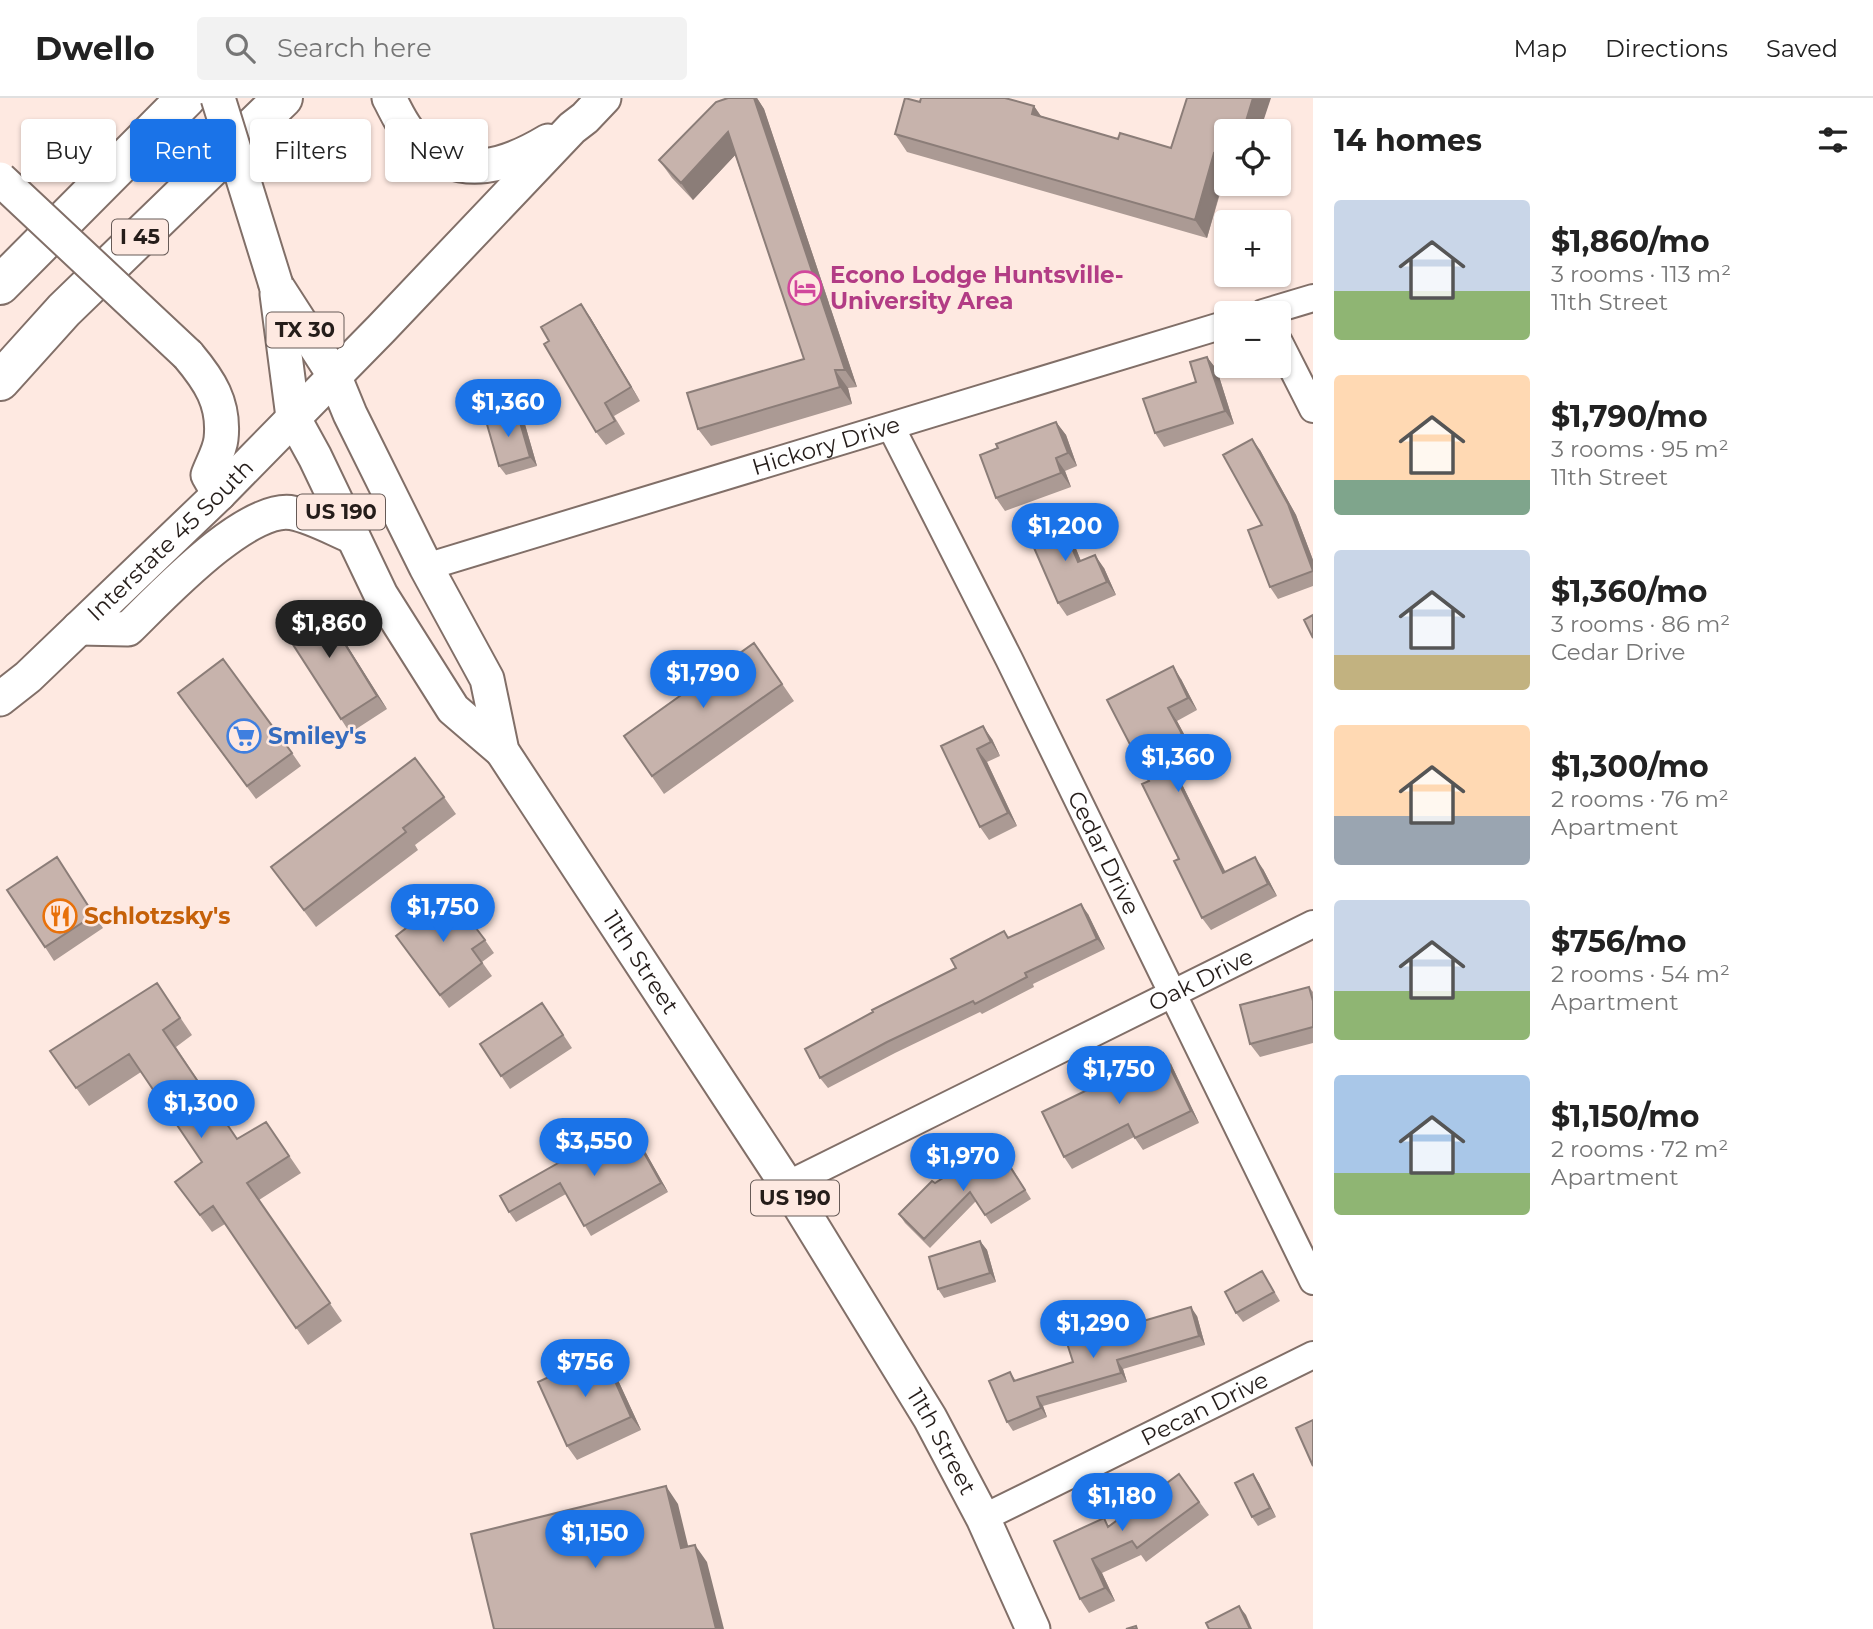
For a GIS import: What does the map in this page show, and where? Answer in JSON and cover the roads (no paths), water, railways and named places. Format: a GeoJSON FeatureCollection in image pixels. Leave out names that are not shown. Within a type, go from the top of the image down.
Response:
{"type":"FeatureCollection","features":[{"type":"Feature","properties":{"kind":"highway","name":"I 45"},"geometry":{"type":"LineString","coordinates":[[0,285],[186,98]]}},
{"type":"Feature","properties":{"kind":"highway","name":"I 45"},"geometry":{"type":"LineString","coordinates":[[0,381],[64,310],[283,98]]}},
{"type":"Feature","properties":{"kind":"main road","name":"11th Street"},"geometry":{"type":"LineString","coordinates":[[218,98],[276,285],[293,417],[381,595],[453,709],[502,751],[787,1185],[930,1418],[983,1518],[1032,1629]]}},
{"type":"Feature","properties":{"kind":"main road"},"geometry":{"type":"LineString","coordinates":[[388,98],[409,133],[435,156],[462,166],[494,165],[524,155],[572,128],[604,98]]}},
{"type":"Feature","properties":{"kind":"main road","name":"Interstate 45 South"},"geometry":{"type":"LineString","coordinates":[[0,699],[28,677],[219,494],[572,128]]}},
{"type":"Feature","properties":{"kind":"main road"},"geometry":{"type":"LineString","coordinates":[[0,179],[188,355],[211,382],[220,410],[221,440],[208,475],[219,494]]}},
{"type":"Feature","properties":{"kind":"main road","name":"11th Street"},"geometry":{"type":"LineString","coordinates":[[276,285],[334,375],[426,567],[487,679],[502,751]]}},
{"type":"Feature","properties":{"kind":"main road"},"geometry":{"type":"LineString","coordinates":[[79,628],[128,629],[180,578],[242,527],[278,512],[292,512],[353,537]]}},
{"type":"Feature","properties":{"kind":"main road"},"geometry":{"type":"LineString","coordinates":[[416,651],[433,646],[441,652],[502,751]]}},
{"type":"Feature","properties":{"kind":"street"},"geometry":{"type":"LineString","coordinates":[[1291,305],[1313,298]]}},
{"type":"Feature","properties":{"kind":"street","name":"Hickory Drive"},"geometry":{"type":"LineString","coordinates":[[426,567],[1214,328]]}},
{"type":"Feature","properties":{"kind":"street"},"geometry":{"type":"LineString","coordinates":[[1291,365],[1313,408]]}},
{"type":"Feature","properties":{"kind":"street","name":"Cedar Drive"},"geometry":{"type":"LineString","coordinates":[[891,426],[1003,647],[1313,1281]]}},
{"type":"Feature","properties":{"kind":"street","name":"Oak Drive"},"geometry":{"type":"LineString","coordinates":[[787,1185],[1313,924]]}},
{"type":"Feature","properties":{"kind":"street","name":"Pecan Drive"},"geometry":{"type":"LineString","coordinates":[[983,1518],[1313,1355]]}},
{"type":"Feature","properties":{"kind":"place","name":"Econo Lodge Huntsville- University Area"},"geometry":{"type":"Point","coordinates":[805,288]}},
{"type":"Feature","properties":{"kind":"place","name":"Smiley's"},"geometry":{"type":"Point","coordinates":[244,736]}},
{"type":"Feature","properties":{"kind":"place","name":"Schlotzsky's"},"geometry":{"type":"Point","coordinates":[60,916]}}]}
